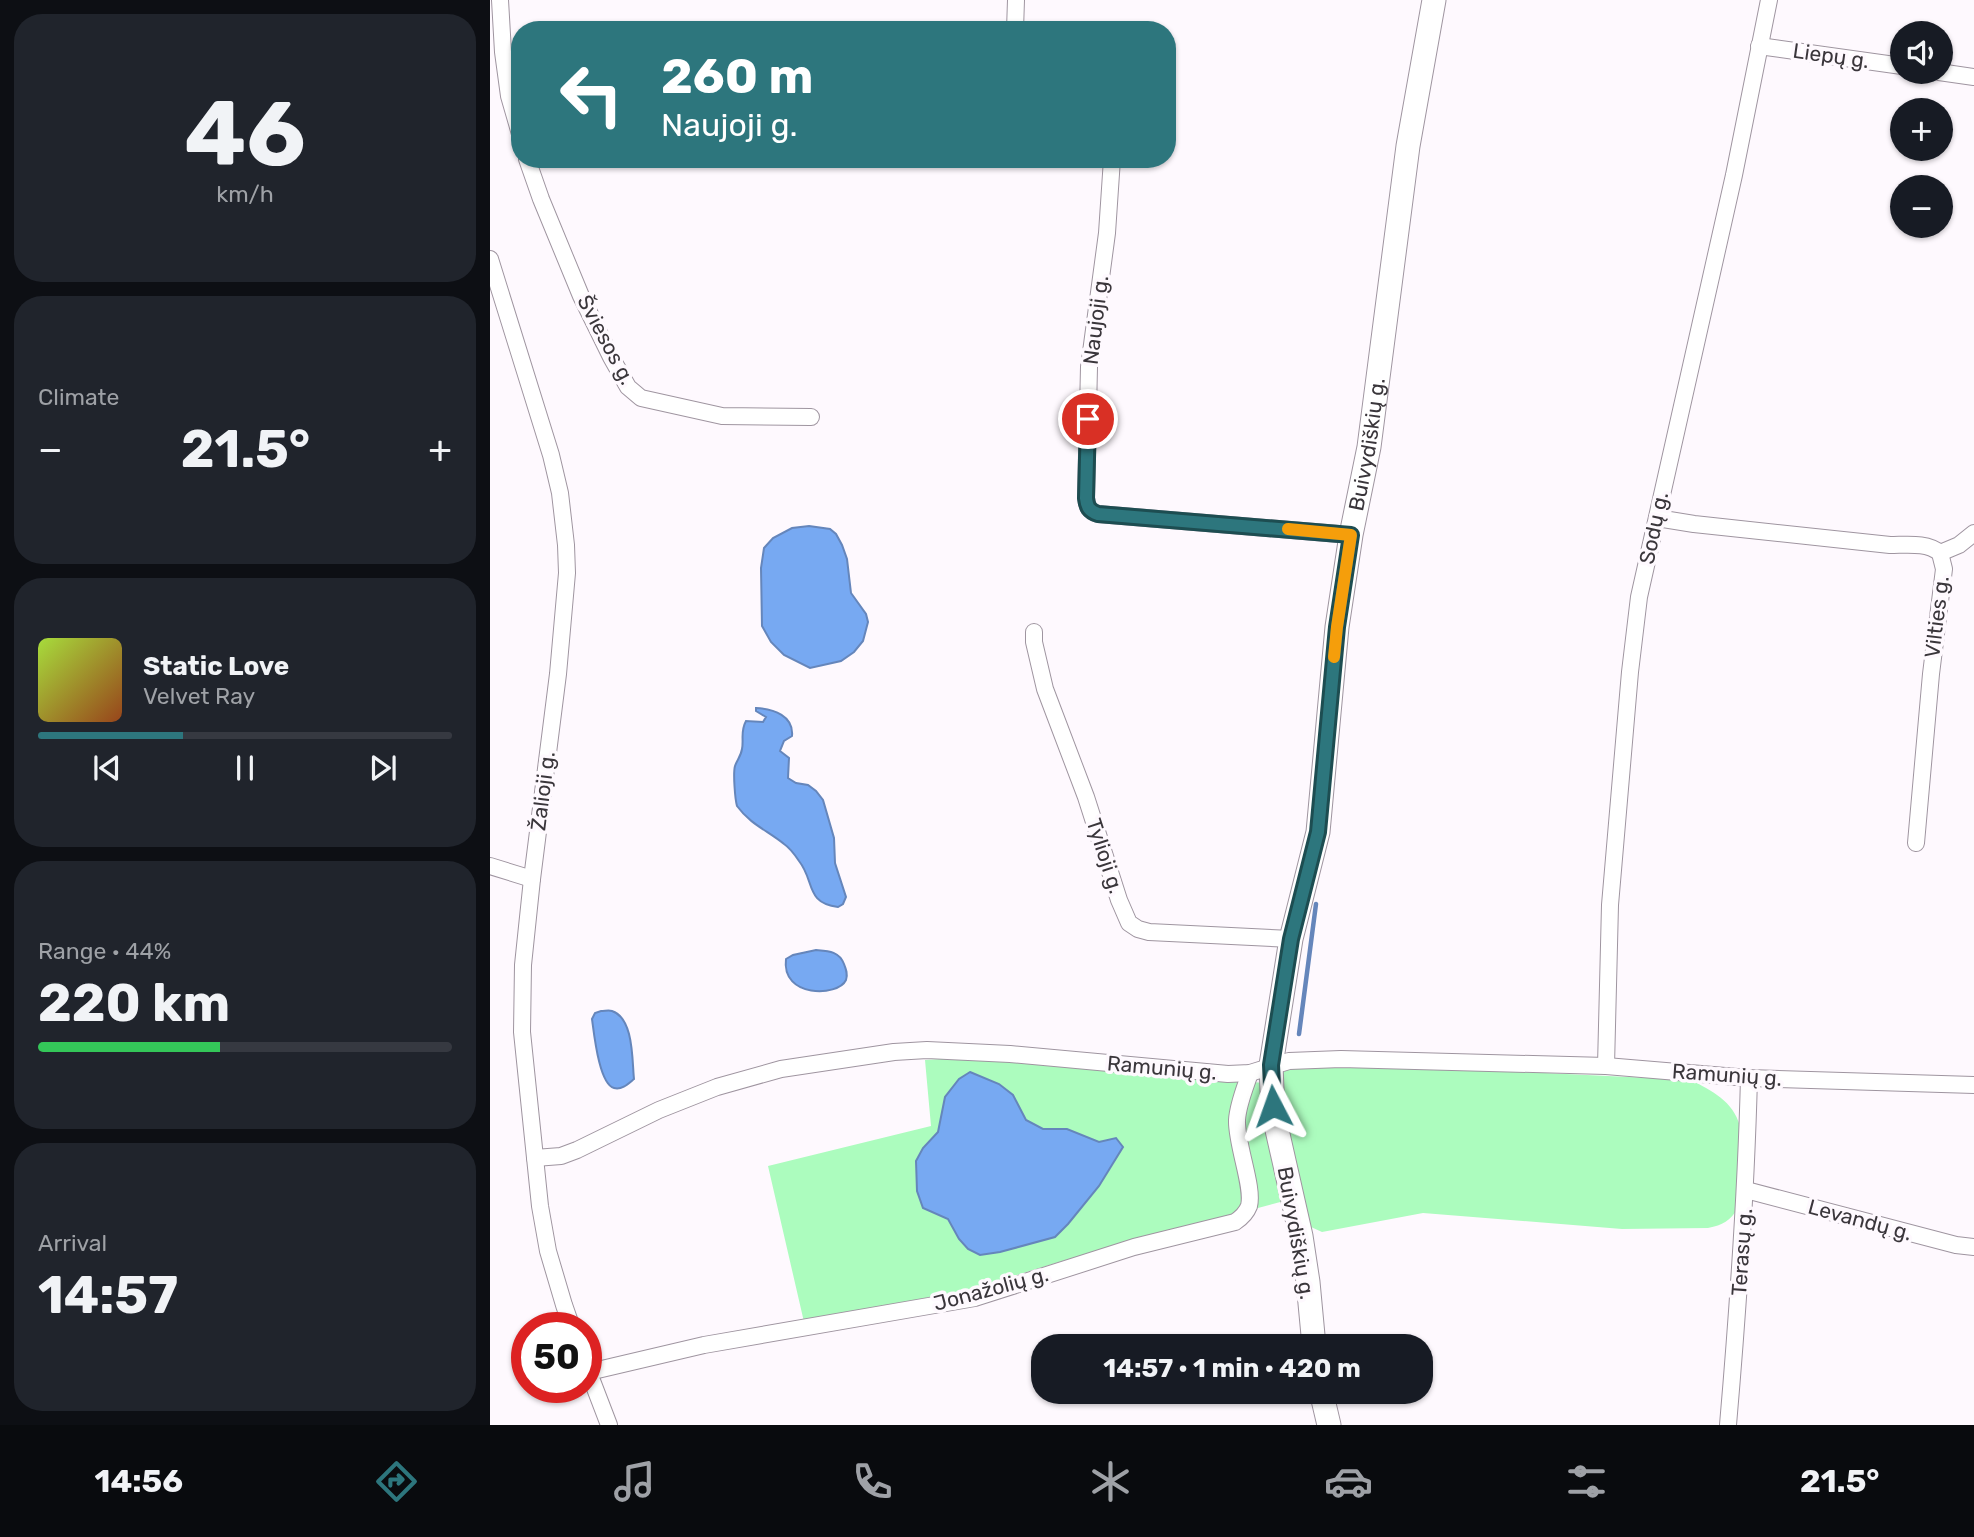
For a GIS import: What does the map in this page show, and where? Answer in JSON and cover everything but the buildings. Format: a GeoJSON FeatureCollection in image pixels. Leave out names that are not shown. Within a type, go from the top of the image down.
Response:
{"type":"FeatureCollection","features":[{"type":"Feature","properties":{"kind":"main road","name":"Buivydiškių g."},"geometry":{"type":"LineString","coordinates":[[1313,1334],[1301,1236],[1275,1121],[1272,1090],[1260,1069],[1318,832],[1337,627],[1351,535],[1369,447],[1408,146],[1434,0]]}},
{"type":"Feature","properties":{"kind":"main road"},"geometry":{"type":"LineString","coordinates":[[1324,1404],[1329,1425]]}},
{"type":"Feature","properties":{"kind":"street"},"geometry":{"type":"LineString","coordinates":[[500,0],[503,52],[511,103]]}},
{"type":"Feature","properties":{"kind":"street"},"geometry":{"type":"LineString","coordinates":[[1015,21],[1016,0]]}},
{"type":"Feature","properties":{"kind":"street","name":"Sodų g."},"geometry":{"type":"LineString","coordinates":[[1606,1066],[1610,905],[1639,597],[1734,175],[1769,0]]}},
{"type":"Feature","properties":{"kind":"street","name":"Liepų g."},"geometry":{"type":"LineString","coordinates":[[1759,46],[1890,64]]}},
{"type":"Feature","properties":{"kind":"street"},"geometry":{"type":"LineString","coordinates":[[1953,74],[1974,77]]}},
{"type":"Feature","properties":{"kind":"street","name":"Šviesos g."},"geometry":{"type":"LineString","coordinates":[[530,168],[581,296],[628,387],[641,398],[723,416],[811,417]]}},
{"type":"Feature","properties":{"kind":"street","name":"Naujoji g."},"geometry":{"type":"LineString","coordinates":[[1111,168],[1107,233],[1089,367],[1087,506],[1091,512],[1098,514],[1351,535]]}},
{"type":"Feature","properties":{"kind":"street","name":"Žalioji g."},"geometry":{"type":"LineString","coordinates":[[490,260],[551,455],[560,494],[566,545],[567,573],[558,674],[522,977],[522,1031],[538,1198],[548,1251],[566,1312]]}},
{"type":"Feature","properties":{"kind":"street","name":"Vilties g."},"geometry":{"type":"LineString","coordinates":[[1657,518],[1890,545],[1922,546],[1934,548],[1940,553],[1944,569],[1931,674],[1916,843]]}},
{"type":"Feature","properties":{"kind":"street"},"geometry":{"type":"LineString","coordinates":[[1940,553],[1959,545],[1974,533]]}},
{"type":"Feature","properties":{"kind":"street","name":"Tylioji g."},"geometry":{"type":"LineString","coordinates":[[1034,632],[1045,689],[1129,923],[1149,932],[1291,939]]}},
{"type":"Feature","properties":{"kind":"street"},"geometry":{"type":"LineString","coordinates":[[490,866],[532,879]]}},
{"type":"Feature","properties":{"kind":"street","name":"Ramunių g."},"geometry":{"type":"LineString","coordinates":[[535,1158],[561,1156],[659,1110],[717,1087],[781,1069],[894,1052],[927,1050],[1010,1054],[1228,1074],[1306,1059],[1606,1066],[1749,1078],[1974,1085]]}},
{"type":"Feature","properties":{"kind":"street","name":"Jonažolių g."},"geometry":{"type":"LineString","coordinates":[[602,1365],[975,1298],[1134,1247],[1235,1222],[1249,1206],[1237,1121],[1241,1100],[1260,1069]]}},
{"type":"Feature","properties":{"kind":"street","name":"Terasų g."},"geometry":{"type":"LineString","coordinates":[[1728,1425],[1746,1190],[1749,1078]]}},
{"type":"Feature","properties":{"kind":"street","name":"Levandų g."},"geometry":{"type":"LineString","coordinates":[[1746,1190],[1956,1245],[1974,1247]]}},
{"type":"Feature","properties":{"kind":"street"},"geometry":{"type":"LineString","coordinates":[[601,1403],[609,1425]]}},
{"type":"Feature","properties":{"kind":"green space"},"geometry":{"type":"Polygon","coordinates":[[[959,1058],[1011,1061],[1264,1083],[1284,1201],[1079,1256],[971,1289],[804,1322],[768,1166],[931,1126],[925,1060],[959,1058]],[[1013,1095],[945,1097],[938,1132],[923,1148],[923,1208],[948,1219],[959,1239],[980,1255],[1055,1237],[1099,1186],[1114,1163],[1116,1138],[1099,1142],[1067,1129],[1043,1129],[1026,1120],[1013,1095]]]}},
{"type":"Feature","properties":{"kind":"green space"},"geometry":{"type":"Polygon","coordinates":[[[1297,1067],[1460,1069],[1691,1080],[1727,1103],[1737,1117],[1740,1126],[1738,1208],[1726,1222],[1708,1228],[1622,1229],[1423,1213],[1322,1232],[1311,1227],[1305,1219],[1279,1083],[1279,1075],[1297,1067]]]}},
{"type":"Feature","properties":{"kind":"water"},"geometry":{"type":"Polygon","coordinates":[[[809,526],[830,529],[836,534],[847,559],[851,593],[866,614],[868,622],[863,641],[854,652],[841,661],[810,668],[784,655],[771,642],[762,626],[761,568],[764,548],[773,538],[792,528],[809,526]]]}},
{"type":"Feature","properties":{"kind":"water"},"geometry":{"type":"Polygon","coordinates":[[[756,708],[776,712],[790,723],[792,736],[784,741],[780,751],[789,758],[788,778],[808,785],[823,800],[834,838],[835,863],[846,897],[838,907],[828,905],[815,896],[804,869],[790,850],[753,823],[737,806],[734,769],[741,751],[744,725],[746,721],[763,722],[766,717],[756,711],[756,708]]]}},
{"type":"Feature","properties":{"kind":"water"},"geometry":{"type":"Polygon","coordinates":[[[816,950],[833,952],[842,960],[847,976],[841,986],[822,991],[811,990],[792,981],[787,972],[786,959],[816,950]]]}},
{"type":"Feature","properties":{"kind":"water"},"geometry":{"type":"Polygon","coordinates":[[[611,1011],[619,1015],[628,1031],[634,1079],[620,1088],[609,1084],[598,1057],[592,1019],[595,1013],[611,1011]]]}},
{"type":"Feature","properties":{"kind":"water"},"geometry":{"type":"Polygon","coordinates":[[[970,1072],[999,1084],[1013,1095],[1026,1120],[1043,1129],[1067,1129],[1099,1142],[1116,1138],[1123,1147],[1099,1186],[1055,1237],[980,1255],[968,1249],[959,1239],[948,1219],[923,1208],[917,1191],[916,1161],[923,1148],[938,1132],[945,1097],[959,1079],[970,1072]]]}},
{"type":"Feature","properties":{"kind":"waterway"},"geometry":{"type":"LineString","coordinates":[[1299,1034],[1316,904]]}},
{"type":"Feature","properties":{"kind":"slow traffic"},"geometry":{"type":"LineString","coordinates":[[1288,529],[1351,535],[1334,657]]}},
{"type":"Feature","properties":{"kind":"route"},"geometry":{"type":"LineString","coordinates":[[1088,419],[1086,498],[1091,512],[1351,535],[1337,627],[1318,832],[1291,939],[1271,1065],[1273,1106]]}}]}
